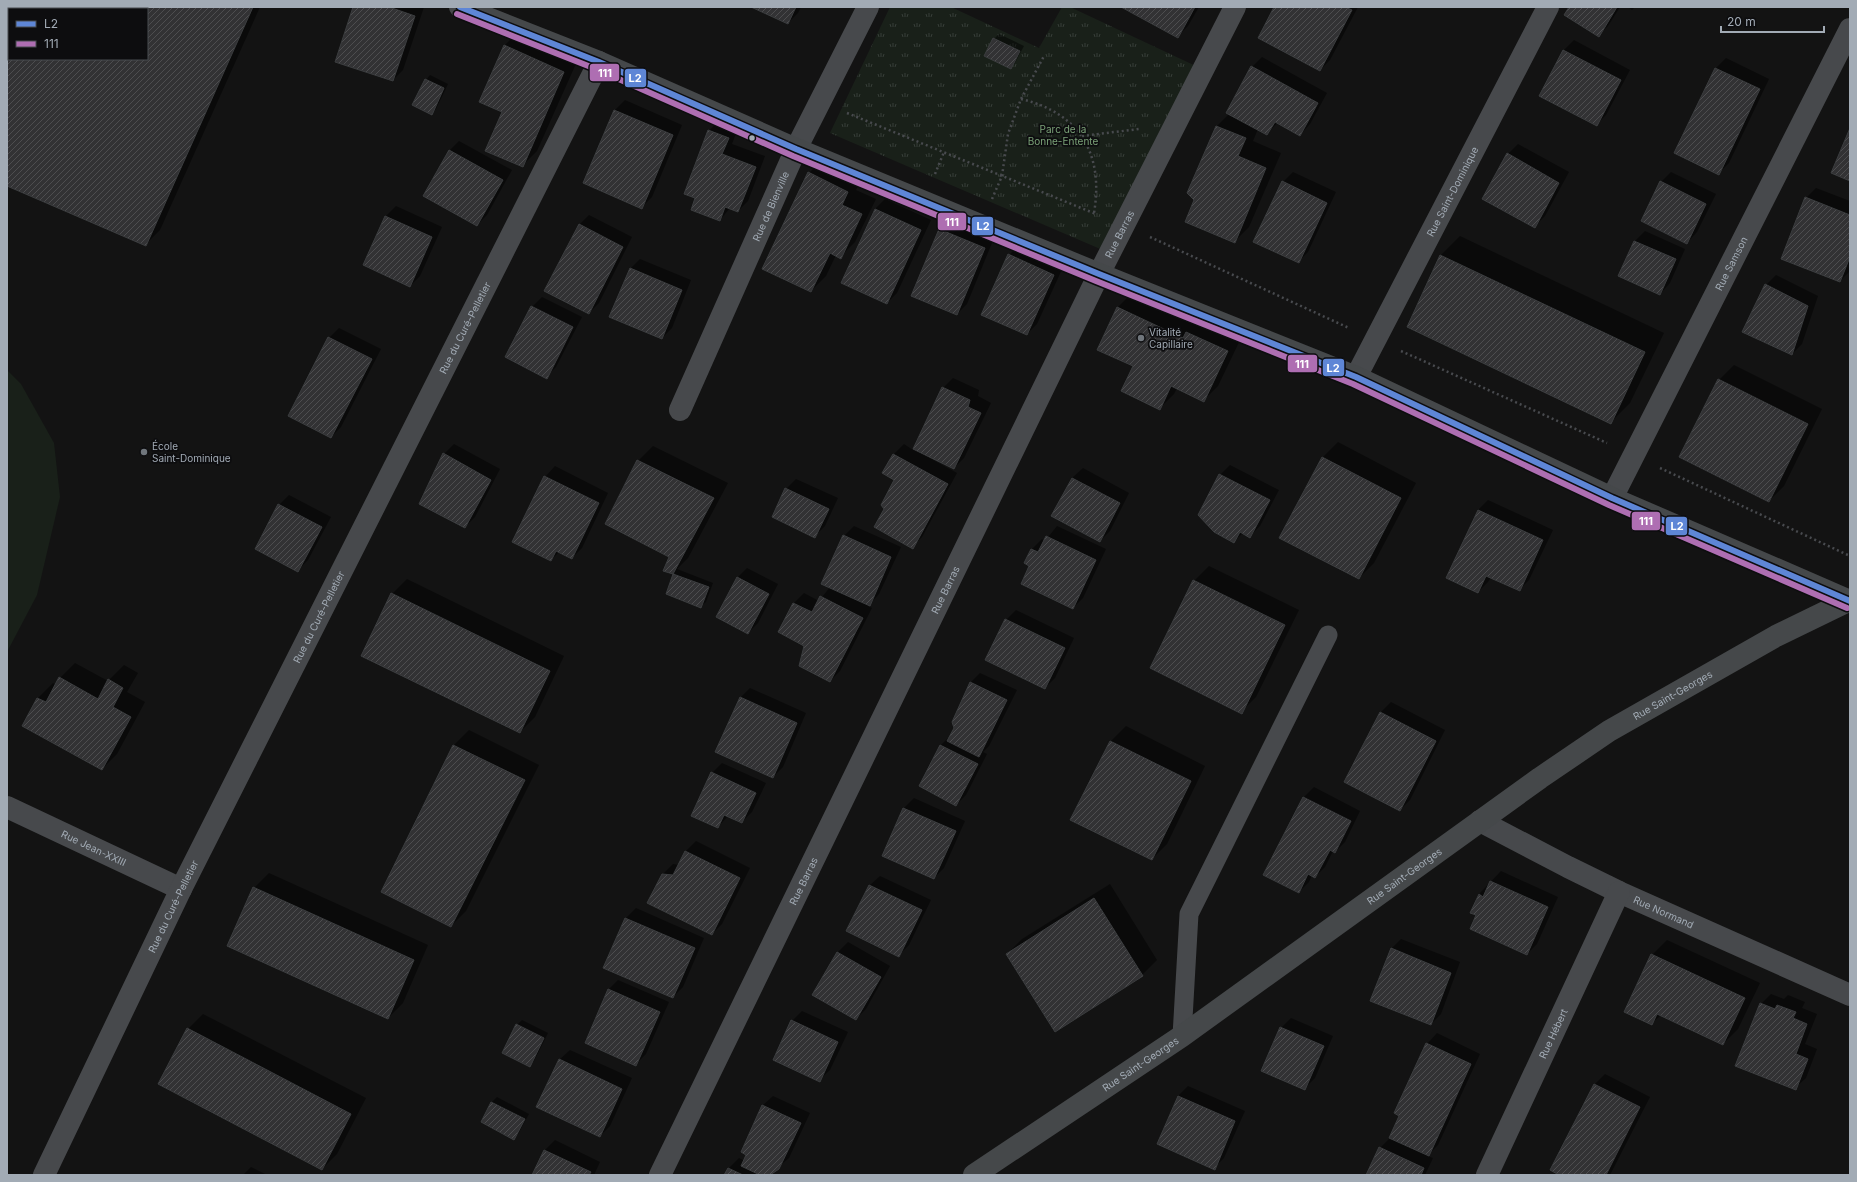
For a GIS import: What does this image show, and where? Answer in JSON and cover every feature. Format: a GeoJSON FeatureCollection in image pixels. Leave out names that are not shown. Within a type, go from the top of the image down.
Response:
{"type":"FeatureCollection","features":[{"type":"Feature","properties":{"kind":"street"},"geometry":{"type":"LineString","coordinates":[[460,7],[599,62],[796,149],[1099,274],[1356,377],[1612,498],[1849,601]]}},
{"type":"Feature","properties":{"kind":"street","name":"Rue de Bienville"},"geometry":{"type":"LineString","coordinates":[[680,410],[796,149],[868,7]]}},
{"type":"Feature","properties":{"kind":"street","name":"Rue Barras"},"geometry":{"type":"LineString","coordinates":[[660,1175],[1099,274],[1235,7]]}},
{"type":"Feature","properties":{"kind":"street","name":"Rue Saint-Dominique"},"geometry":{"type":"LineString","coordinates":[[1356,377],[1548,7]]}},
{"type":"Feature","properties":{"kind":"street","name":"Rue Samson"},"geometry":{"type":"LineString","coordinates":[[1612,498],[1850,29]]}},
{"type":"Feature","properties":{"kind":"street","name":"Rue du Curé-Pelletier"},"geometry":{"type":"LineString","coordinates":[[44,1175],[180,889],[599,62]]}},
{"type":"Feature","properties":{"kind":"street","name":"Rue Saint-Georges"},"geometry":{"type":"LineString","coordinates":[[974,1175],[1182,1036],[1480,821],[1608,731],[1776,636],[1849,601]]}},
{"type":"Feature","properties":{"kind":"street","name":"Rue Jean-XXIII"},"geometry":{"type":"LineString","coordinates":[[7,807],[180,889]]}},
{"type":"Feature","properties":{"kind":"street","name":"Rue Normand"},"geometry":{"type":"LineString","coordinates":[[1480,821],[1619,892],[1850,995]]}},
{"type":"Feature","properties":{"kind":"street","name":"Rue Hébert"},"geometry":{"type":"LineString","coordinates":[[1487,1175],[1619,892]]}},
{"type":"Feature","properties":{"kind":"lane"},"geometry":{"type":"LineString","coordinates":[[1182,1036],[1189,914],[1328,635]]}},
{"type":"Feature","properties":{"kind":"path"},"geometry":{"type":"LineString","coordinates":[[981,225],[1002,176],[1008,134],[1021,99],[1044,56]]}},
{"type":"Feature","properties":{"kind":"path"},"geometry":{"type":"LineString","coordinates":[[1021,99],[1039,103],[1055,111],[1070,122],[1082,136],[1091,154],[1097,173],[1098,193],[1094,213]]}},
{"type":"Feature","properties":{"kind":"path"},"geometry":{"type":"LineString","coordinates":[[840,117],[846,113],[1124,224],[1375,340],[1634,455],[1850,556]]}},
{"type":"Feature","properties":{"kind":"path"},"geometry":{"type":"LineString","coordinates":[[1082,136],[1174,125]]}},
{"type":"Feature","properties":{"kind":"green space","name":"Parc de la Bonne-Entente"},"geometry":{"type":"Polygon","coordinates":[[[890,7],[951,7],[1039,48],[1062,7],[1070,7],[1200,68],[1105,251],[830,133],[890,7]]]}},
{"type":"Feature","properties":{"kind":"green space"},"geometry":{"type":"Polygon","coordinates":[[[7,370],[21,384],[54,443],[60,497],[37,595],[7,652],[7,370]]]}},
{"type":"Feature","properties":{"kind":"building"},"geometry":{"type":"Polygon","coordinates":[[[7,7],[253,7],[146,246],[7,186],[7,7]]]}},
{"type":"Feature","properties":{"kind":"building"},"geometry":{"type":"Polygon","coordinates":[[[353,7],[389,7],[415,16],[393,81],[335,62],[353,7]]]}},
{"type":"Feature","properties":{"kind":"building"},"geometry":{"type":"Polygon","coordinates":[[[751,7],[796,7],[788,24],[751,7]]]}},
{"type":"Feature","properties":{"kind":"building"},"geometry":{"type":"Polygon","coordinates":[[[1121,7],[1195,7],[1178,38],[1121,7]]]}},
{"type":"Feature","properties":{"kind":"building"},"geometry":{"type":"Polygon","coordinates":[[[1274,7],[1345,7],[1352,10],[1320,71],[1258,38],[1274,7]]]}},
{"type":"Feature","properties":{"kind":"building"},"geometry":{"type":"Polygon","coordinates":[[[1569,7],[1617,7],[1599,37],[1564,15],[1569,7]]]}},
{"type":"Feature","properties":{"kind":"building"},"geometry":{"type":"Polygon","coordinates":[[[993,38],[1020,51],[1011,69],[984,56],[993,38]]]}},
{"type":"Feature","properties":{"kind":"building"},"geometry":{"type":"Polygon","coordinates":[[[504,45],[564,72],[523,167],[485,151],[502,112],[479,102],[504,45]]]}},
{"type":"Feature","properties":{"kind":"building"},"geometry":{"type":"Polygon","coordinates":[[[1563,50],[1621,80],[1597,126],[1539,96],[1563,50]]]}},
{"type":"Feature","properties":{"kind":"building"},"geometry":{"type":"Polygon","coordinates":[[[1251,66],[1318,103],[1300,136],[1275,122],[1267,135],[1226,113],[1251,66]]]}},
{"type":"Feature","properties":{"kind":"building"},"geometry":{"type":"Polygon","coordinates":[[[1715,68],[1760,89],[1719,175],[1674,153],[1715,68]]]}},
{"type":"Feature","properties":{"kind":"building"},"geometry":{"type":"Polygon","coordinates":[[[425,79],[444,88],[432,115],[412,105],[425,79]]]}},
{"type":"Feature","properties":{"kind":"building"},"geometry":{"type":"Polygon","coordinates":[[[614,110],[673,135],[642,209],[583,183],[614,110]]]}},
{"type":"Feature","properties":{"kind":"building"},"geometry":{"type":"Polygon","coordinates":[[[1216,126],[1246,138],[1238,156],[1266,168],[1235,243],[1185,222],[1194,200],[1187,193],[1216,126]]]}},
{"type":"Feature","properties":{"kind":"building"},"geometry":{"type":"Polygon","coordinates":[[[1850,128],[1850,181],[1831,173],[1850,128]]]}},
{"type":"Feature","properties":{"kind":"building"},"geometry":{"type":"Polygon","coordinates":[[[708,130],[729,138],[722,154],[756,167],[738,212],[725,207],[720,221],[691,210],[695,198],[684,194],[708,130]]]}},
{"type":"Feature","properties":{"kind":"building"},"geometry":{"type":"Polygon","coordinates":[[[449,150],[503,180],[477,226],[423,196],[449,150]]]}},
{"type":"Feature","properties":{"kind":"building"},"geometry":{"type":"Polygon","coordinates":[[[1507,153],[1559,183],[1535,228],[1482,199],[1507,153]]]}},
{"type":"Feature","properties":{"kind":"building"},"geometry":{"type":"Polygon","coordinates":[[[808,172],[848,192],[842,205],[862,214],[841,259],[830,253],[811,292],[762,269],[808,172]]]}},
{"type":"Feature","properties":{"kind":"building"},"geometry":{"type":"Polygon","coordinates":[[[1282,181],[1327,203],[1299,263],[1253,242],[1282,181]]]}},
{"type":"Feature","properties":{"kind":"building"},"geometry":{"type":"Polygon","coordinates":[[[1660,181],[1706,204],[1687,244],[1641,221],[1660,181]]]}},
{"type":"Feature","properties":{"kind":"building"},"geometry":{"type":"Polygon","coordinates":[[[1805,197],[1850,215],[1850,257],[1840,282],[1781,259],[1805,197]]]}},
{"type":"Feature","properties":{"kind":"building"},"geometry":{"type":"Polygon","coordinates":[[[875,209],[921,230],[887,304],[841,283],[875,209]]]}},
{"type":"Feature","properties":{"kind":"building"},"geometry":{"type":"Polygon","coordinates":[[[385,216],[432,237],[410,287],[363,265],[385,216]]]}},
{"type":"Feature","properties":{"kind":"building"},"geometry":{"type":"Polygon","coordinates":[[[579,224],[623,247],[589,314],[544,291],[579,224]]]}},
{"type":"Feature","properties":{"kind":"building"},"geometry":{"type":"Polygon","coordinates":[[[939,229],[985,248],[957,315],[911,296],[939,229]]]}},
{"type":"Feature","properties":{"kind":"building"},"geometry":{"type":"Polygon","coordinates":[[[1634,241],[1676,259],[1660,295],[1618,276],[1634,241]]]}},
{"type":"Feature","properties":{"kind":"building"},"geometry":{"type":"Polygon","coordinates":[[[1008,254],[1054,275],[1027,335],[981,315],[1008,254]]]}},
{"type":"Feature","properties":{"kind":"building"},"geometry":{"type":"Polygon","coordinates":[[[1440,255],[1645,352],[1611,424],[1407,327],[1440,255]]]}},
{"type":"Feature","properties":{"kind":"building"},"geometry":{"type":"Polygon","coordinates":[[[630,268],[682,290],[662,339],[609,317],[630,268]]]}},
{"type":"Feature","properties":{"kind":"building"},"geometry":{"type":"Polygon","coordinates":[[[1765,284],[1808,306],[1792,355],[1742,332],[1765,284]]]}},
{"type":"Feature","properties":{"kind":"building"},"geometry":{"type":"Polygon","coordinates":[[[531,306],[573,327],[547,379],[505,357],[531,306]]]}},
{"type":"Feature","properties":{"kind":"building"},"geometry":{"type":"Polygon","coordinates":[[[1117,307],[1183,338],[1186,332],[1228,351],[1204,402],[1171,386],[1160,410],[1121,391],[1133,366],[1097,350],[1117,307]]]}},
{"type":"Feature","properties":{"kind":"building"},"geometry":{"type":"Polygon","coordinates":[[[328,337],[372,359],[331,438],[288,416],[328,337]]]}},
{"type":"Feature","properties":{"kind":"building"},"geometry":{"type":"Polygon","coordinates":[[[1718,379],[1808,424],[1769,502],[1679,457],[1718,379]]]}},
{"type":"Feature","properties":{"kind":"building"},"geometry":{"type":"Polygon","coordinates":[[[942,387],[970,400],[968,407],[981,413],[954,469],[913,449],[942,387]]]}},
{"type":"Feature","properties":{"kind":"building"},"geometry":{"type":"Polygon","coordinates":[[[443,453],[491,480],[465,528],[419,504],[443,453]]]}},
{"type":"Feature","properties":{"kind":"building"},"geometry":{"type":"Polygon","coordinates":[[[893,454],[948,484],[913,549],[874,527],[884,509],[881,505],[894,480],[882,473],[893,454]]]}},
{"type":"Feature","properties":{"kind":"building"},"geometry":{"type":"Polygon","coordinates":[[[1322,457],[1401,498],[1359,579],[1279,538],[1322,457]]]}},
{"type":"Feature","properties":{"kind":"building"},"geometry":{"type":"Polygon","coordinates":[[[637,460],[714,498],[673,574],[663,571],[669,557],[605,524],[637,460]]]}},
{"type":"Feature","properties":{"kind":"building"},"geometry":{"type":"Polygon","coordinates":[[[1219,474],[1270,500],[1250,538],[1240,532],[1234,543],[1214,532],[1198,515],[1219,474]]]}},
{"type":"Feature","properties":{"kind":"building"},"geometry":{"type":"Polygon","coordinates":[[[544,476],[599,503],[572,559],[556,551],[551,561],[512,542],[544,476]]]}},
{"type":"Feature","properties":{"kind":"building"},"geometry":{"type":"Polygon","coordinates":[[[1072,478],[1120,503],[1100,542],[1051,516],[1072,478]]]}},
{"type":"Feature","properties":{"kind":"building"},"geometry":{"type":"Polygon","coordinates":[[[785,488],[829,509],[815,538],[772,517],[785,488]]]}},
{"type":"Feature","properties":{"kind":"building"},"geometry":{"type":"Polygon","coordinates":[[[278,504],[322,527],[298,572],[255,549],[278,504]]]}},
{"type":"Feature","properties":{"kind":"building"},"geometry":{"type":"Polygon","coordinates":[[[1478,510],[1543,540],[1520,591],[1486,576],[1478,593],[1446,578],[1478,510]]]}},
{"type":"Feature","properties":{"kind":"building"},"geometry":{"type":"Polygon","coordinates":[[[843,535],[891,557],[870,606],[821,584],[843,535]]]}},
{"type":"Feature","properties":{"kind":"building"},"geometry":{"type":"Polygon","coordinates":[[[1046,536],[1096,560],[1073,609],[1021,584],[1029,566],[1024,563],[1031,549],[1038,552],[1046,536]]]}},
{"type":"Feature","properties":{"kind":"building"},"geometry":{"type":"Polygon","coordinates":[[[673,574],[709,587],[701,608],[666,594],[673,574]]]}},
{"type":"Feature","properties":{"kind":"building"},"geometry":{"type":"Polygon","coordinates":[[[737,577],[769,594],[748,634],[716,617],[737,577]]]}},
{"type":"Feature","properties":{"kind":"building"},"geometry":{"type":"Polygon","coordinates":[[[1193,580],[1285,625],[1242,714],[1150,668],[1193,580]]]}},
{"type":"Feature","properties":{"kind":"building"},"geometry":{"type":"Polygon","coordinates":[[[391,593],[550,671],[520,733],[361,656],[391,593]]]}},
{"type":"Feature","properties":{"kind":"building"},"geometry":{"type":"Polygon","coordinates":[[[820,596],[863,618],[830,682],[799,666],[804,646],[778,632],[793,603],[812,612],[820,596]]]}},
{"type":"Feature","properties":{"kind":"building"},"geometry":{"type":"Polygon","coordinates":[[[1005,619],[1065,648],[1045,689],[985,660],[1005,619]]]}},
{"type":"Feature","properties":{"kind":"building"},"geometry":{"type":"Polygon","coordinates":[[[59,677],[98,699],[108,679],[123,688],[113,707],[131,717],[102,770],[22,726],[37,698],[46,702],[59,677]]]}},
{"type":"Feature","properties":{"kind":"building"},"geometry":{"type":"Polygon","coordinates":[[[970,682],[1007,700],[979,757],[947,741],[954,728],[952,722],[970,682]]]}},
{"type":"Feature","properties":{"kind":"building"},"geometry":{"type":"Polygon","coordinates":[[[740,697],[797,723],[773,778],[715,752],[740,697]]]}},
{"type":"Feature","properties":{"kind":"building"},"geometry":{"type":"Polygon","coordinates":[[[1380,712],[1436,741],[1400,811],[1344,782],[1380,712]]]}},
{"type":"Feature","properties":{"kind":"building"},"geometry":{"type":"Polygon","coordinates":[[[1110,741],[1191,781],[1152,860],[1070,820],[1110,741]]]}},
{"type":"Feature","properties":{"kind":"building"},"geometry":{"type":"Polygon","coordinates":[[[453,745],[525,780],[451,927],[381,892],[453,745]]]}},
{"type":"Feature","properties":{"kind":"building"},"geometry":{"type":"Polygon","coordinates":[[[940,745],[978,764],[956,806],[919,786],[940,745]]]}},
{"type":"Feature","properties":{"kind":"building"},"geometry":{"type":"Polygon","coordinates":[[[711,772],[756,793],[742,823],[724,815],[718,828],[691,816],[711,772]]]}},
{"type":"Feature","properties":{"kind":"building"},"geometry":{"type":"Polygon","coordinates":[[[1303,797],[1351,821],[1335,853],[1330,850],[1315,878],[1308,874],[1299,893],[1263,875],[1303,797]]]}},
{"type":"Feature","properties":{"kind":"building"},"geometry":{"type":"Polygon","coordinates":[[[903,808],[956,831],[934,879],[882,856],[903,808]]]}},
{"type":"Feature","properties":{"kind":"building"},"geometry":{"type":"Polygon","coordinates":[[[685,851],[740,878],[712,935],[647,903],[662,874],[673,875],[685,851]]]}},
{"type":"Feature","properties":{"kind":"building"},"geometry":{"type":"Polygon","coordinates":[[[1490,881],[1548,907],[1527,955],[1470,929],[1476,915],[1470,913],[1479,894],[1483,897],[1490,881]]]}},
{"type":"Feature","properties":{"kind":"building"},"geometry":{"type":"Polygon","coordinates":[[[869,885],[922,910],[899,957],[846,931],[869,885]]]}},
{"type":"Feature","properties":{"kind":"building"},"geometry":{"type":"Polygon","coordinates":[[[253,887],[414,960],[388,1019],[227,946],[253,887]]]}},
{"type":"Feature","properties":{"kind":"building"},"geometry":{"type":"Polygon","coordinates":[[[1094,898],[1143,976],[1055,1032],[1006,954],[1094,898]]]}},
{"type":"Feature","properties":{"kind":"building"},"geometry":{"type":"Polygon","coordinates":[[[625,918],[695,948],[673,998],[603,968],[625,918]]]}},
{"type":"Feature","properties":{"kind":"building"},"geometry":{"type":"Polygon","coordinates":[[[1391,948],[1451,973],[1431,1025],[1370,1001],[1391,948]]]}},
{"type":"Feature","properties":{"kind":"building"},"geometry":{"type":"Polygon","coordinates":[[[837,952],[881,977],[856,1020],[812,995],[837,952]]]}},
{"type":"Feature","properties":{"kind":"building"},"geometry":{"type":"Polygon","coordinates":[[[1651,954],[1745,998],[1723,1045],[1657,1014],[1652,1025],[1624,1012],[1651,954]]]}},
{"type":"Feature","properties":{"kind":"building"},"geometry":{"type":"Polygon","coordinates":[[[608,989],[660,1012],[636,1066],[585,1043],[608,989]]]}},
{"type":"Feature","properties":{"kind":"building"},"geometry":{"type":"Polygon","coordinates":[[[1760,1003],[1775,1009],[1777,1005],[1796,1012],[1793,1018],[1807,1024],[1796,1054],[1808,1059],[1796,1090],[1735,1066],[1760,1003]]]}},
{"type":"Feature","properties":{"kind":"building"},"geometry":{"type":"Polygon","coordinates":[[[791,1020],[838,1042],[820,1082],[773,1060],[791,1020]]]}},
{"type":"Feature","properties":{"kind":"building"},"geometry":{"type":"Polygon","coordinates":[[[516,1024],[544,1038],[530,1067],[502,1053],[516,1024]]]}},
{"type":"Feature","properties":{"kind":"building"},"geometry":{"type":"Polygon","coordinates":[[[1280,1027],[1324,1046],[1305,1090],[1261,1071],[1280,1027]]]}},
{"type":"Feature","properties":{"kind":"building"},"geometry":{"type":"Polygon","coordinates":[[[187,1028],[351,1114],[322,1170],[158,1084],[187,1028]]]}},
{"type":"Feature","properties":{"kind":"building"},"geometry":{"type":"Polygon","coordinates":[[[1426,1043],[1471,1064],[1429,1156],[1389,1138],[1399,1116],[1394,1113],[1426,1043]]]}},
{"type":"Feature","properties":{"kind":"building"},"geometry":{"type":"Polygon","coordinates":[[[559,1059],[622,1089],[600,1137],[536,1107],[559,1059]]]}},
{"type":"Feature","properties":{"kind":"building"},"geometry":{"type":"Polygon","coordinates":[[[1594,1084],[1640,1107],[1606,1175],[1559,1175],[1550,1170],[1594,1084]]]}},
{"type":"Feature","properties":{"kind":"building"},"geometry":{"type":"Polygon","coordinates":[[[1178,1096],[1235,1121],[1215,1170],[1157,1144],[1178,1096]]]}},
{"type":"Feature","properties":{"kind":"building"},"geometry":{"type":"Polygon","coordinates":[[[491,1102],[525,1119],[514,1140],[481,1122],[491,1102]]]}},
{"type":"Feature","properties":{"kind":"building"},"geometry":{"type":"Polygon","coordinates":[[[762,1105],[801,1123],[779,1169],[770,1175],[760,1175],[741,1166],[746,1155],[741,1152],[762,1105]]]}},
{"type":"Feature","properties":{"kind":"building"},"geometry":{"type":"Polygon","coordinates":[[[1379,1147],[1424,1168],[1421,1175],[1366,1175],[1379,1147]]]}},
{"type":"Feature","properties":{"kind":"building"},"geometry":{"type":"Polygon","coordinates":[[[544,1150],[591,1172],[589,1175],[532,1175],[544,1150]]]}},
{"type":"Feature","properties":{"kind":"building"},"geometry":{"type":"Polygon","coordinates":[[[728,1168],[743,1175],[724,1175],[728,1168]]]}},
{"type":"Feature","properties":{"kind":"transit line","name":"L2"},"geometry":{"type":"LineString","coordinates":[[460,7],[599,62],[796,149],[1099,274],[1356,377],[1612,498],[1850,601]]}},
{"type":"Feature","properties":{"kind":"transit line","name":"111"},"geometry":{"type":"LineString","coordinates":[[457,14],[596,69],[793,156],[1096,281],[1353,384],[1609,505],[1847,608]]}},
{"type":"Feature","properties":{"kind":"place","name":"Vitalité Capillaire"},"geometry":{"type":"Point","coordinates":[1141,338]}},
{"type":"Feature","properties":{"kind":"place","name":"École Saint-Dominique"},"geometry":{"type":"Point","coordinates":[144,452]}}]}
